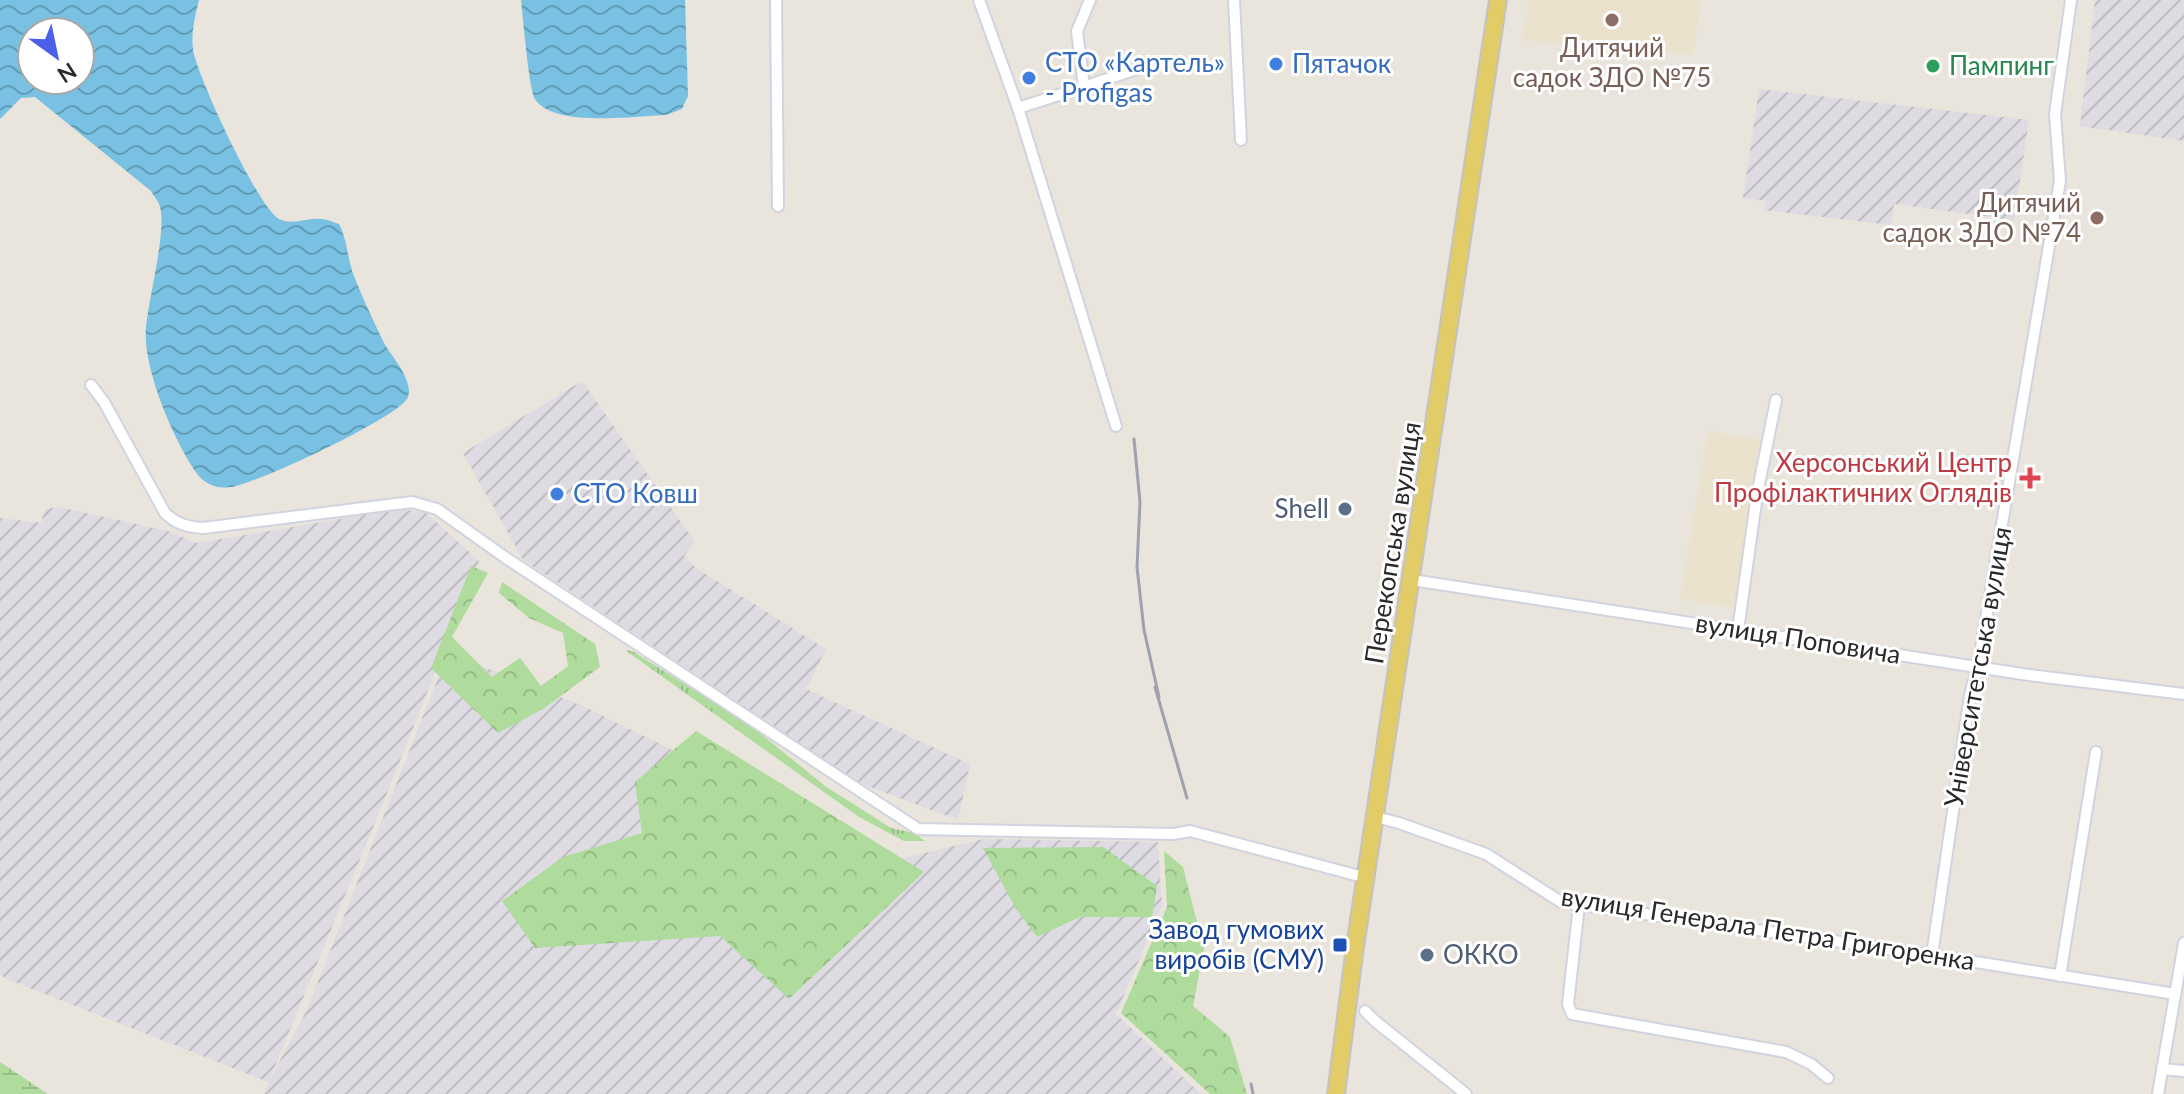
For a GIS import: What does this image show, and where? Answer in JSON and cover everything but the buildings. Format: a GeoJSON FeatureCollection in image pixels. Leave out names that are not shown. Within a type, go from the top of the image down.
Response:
{"type":"FeatureCollection","features":[{"type":"Feature","properties":{"kind":"main road","name":"Перекопська вулиця"},"geometry":{"type":"LineString","coordinates":[[1336,1094],[1498,0]]}},
{"type":"Feature","properties":{"kind":"street"},"geometry":{"type":"LineString","coordinates":[[776,0],[778,206]]}},
{"type":"Feature","properties":{"kind":"street"},"geometry":{"type":"LineString","coordinates":[[979,0],[1018,108],[1116,426]]}},
{"type":"Feature","properties":{"kind":"street"},"geometry":{"type":"LineString","coordinates":[[1084,87],[1077,31],[1090,0]]}},
{"type":"Feature","properties":{"kind":"street"},"geometry":{"type":"LineString","coordinates":[[1234,0],[1241,140]]}},
{"type":"Feature","properties":{"kind":"street","name":"Університетська вулиця"},"geometry":{"type":"LineString","coordinates":[[1932,955],[1970,695],[1978,666],[2060,181],[2055,114],[2071,0]]}},
{"type":"Feature","properties":{"kind":"street"},"geometry":{"type":"LineString","coordinates":[[1018,108],[1148,65]]}},
{"type":"Feature","properties":{"kind":"street"},"geometry":{"type":"LineString","coordinates":[[91,385],[104,402],[165,513],[173,521],[203,528],[424,503],[918,829],[1174,834],[1190,831],[1367,878]]}},
{"type":"Feature","properties":{"kind":"street"},"geometry":{"type":"LineString","coordinates":[[1738,630],[1757,495],[1776,400]]}},
{"type":"Feature","properties":{"kind":"street","name":"вулиця Поповича"},"geometry":{"type":"LineString","coordinates":[[1412,580],[2085,683],[2184,694]]}},
{"type":"Feature","properties":{"kind":"street"},"geometry":{"type":"LineString","coordinates":[[2060,976],[2096,752]]}},
{"type":"Feature","properties":{"kind":"street","name":"вулиця Генерала Петра Григоренка"},"geometry":{"type":"LineString","coordinates":[[1376,817],[1486,854],[1555,899],[1579,905],[1932,955],[2175,994]]}},
{"type":"Feature","properties":{"kind":"street"},"geometry":{"type":"LineString","coordinates":[[1579,905],[1568,1004],[1572,1014],[1786,1052],[1811,1064],[1828,1078]]}},
{"type":"Feature","properties":{"kind":"street"},"geometry":{"type":"LineString","coordinates":[[2158,1094],[2184,943]]}},
{"type":"Feature","properties":{"kind":"street"},"geometry":{"type":"LineString","coordinates":[[1365,1011],[1466,1094]]}},
{"type":"Feature","properties":{"kind":"street"},"geometry":{"type":"LineString","coordinates":[[2162,1069],[2184,1071]]}},
{"type":"Feature","properties":{"kind":"shaded area","name":"Дитячий садок ЗДО №75"},"geometry":{"type":"Polygon","coordinates":[[[1529,0],[1701,0],[1693,55],[1522,40],[1529,0]]]}},
{"type":"Feature","properties":{"kind":"shaded area"},"geometry":{"type":"Polygon","coordinates":[[[2095,0],[2184,0],[2184,141],[2080,126],[2095,0]]]}},
{"type":"Feature","properties":{"kind":"shaded area"},"geometry":{"type":"Polygon","coordinates":[[[1759,89],[2029,120],[2014,220],[1894,204],[1891,225],[1764,210],[1765,201],[1743,198],[1759,89]]]}},
{"type":"Feature","properties":{"kind":"shaded area"},"geometry":{"type":"Polygon","coordinates":[[[582,381],[695,542],[684,556],[696,568],[826,649],[806,689],[970,764],[958,820],[862,784],[523,560],[463,453],[582,381]]]}},
{"type":"Feature","properties":{"kind":"shaded area"},"geometry":{"type":"Polygon","coordinates":[[[1708,431],[1762,440],[1734,608],[1680,599],[1708,431]]]}},
{"type":"Feature","properties":{"kind":"shaded area"},"geometry":{"type":"Polygon","coordinates":[[[59,507],[168,531],[197,543],[400,509],[426,513],[479,561],[269,1081],[306,1012],[448,653],[583,706],[895,860],[984,839],[1158,842],[1162,906],[1116,1014],[1201,1094],[264,1094],[268,1082],[7,979],[0,974],[0,518],[41,523],[45,509],[59,507]]]}},
{"type":"Feature","properties":{"kind":"green space"},"geometry":{"type":"Polygon","coordinates":[[[471,566],[488,573],[452,637],[492,677],[520,658],[541,686],[568,666],[563,633],[529,618],[499,593],[502,582],[595,644],[600,667],[543,709],[498,733],[431,668],[471,566]]]}},
{"type":"Feature","properties":{"kind":"green space"},"geometry":{"type":"Polygon","coordinates":[[[625,650],[632,651],[750,725],[825,786],[891,828],[914,833],[925,841],[904,841],[859,817],[625,650]]]}},
{"type":"Feature","properties":{"kind":"green space"},"geometry":{"type":"Polygon","coordinates":[[[696,731],[924,872],[789,999],[720,936],[535,948],[502,901],[563,857],[642,833],[635,782],[696,731]]]}},
{"type":"Feature","properties":{"kind":"green space"},"geometry":{"type":"Polygon","coordinates":[[[1103,847],[1157,886],[1152,917],[1080,917],[1037,937],[1016,909],[983,848],[1103,847]]]}},
{"type":"Feature","properties":{"kind":"green space"},"geometry":{"type":"Polygon","coordinates":[[[1164,851],[1183,867],[1204,949],[1193,1006],[1230,1037],[1247,1094],[1210,1094],[1121,1013],[1167,907],[1164,851]]]}},
{"type":"Feature","properties":{"kind":"green space"},"geometry":{"type":"Polygon","coordinates":[[[0,1062],[48,1094],[0,1094],[0,1062]]]}},
{"type":"Feature","properties":{"kind":"water"},"geometry":{"type":"Polygon","coordinates":[[[0,0],[199,0],[193,49],[216,111],[244,167],[270,210],[279,219],[289,222],[323,219],[339,224],[354,276],[384,343],[405,377],[408,397],[381,419],[268,475],[231,487],[217,487],[205,481],[189,461],[170,425],[149,363],[146,328],[161,232],[158,201],[151,191],[35,97],[21,98],[0,119],[0,0]]]}},
{"type":"Feature","properties":{"kind":"water"},"geometry":{"type":"Polygon","coordinates":[[[521,0],[685,0],[688,96],[682,109],[666,115],[596,118],[559,114],[545,108],[533,93],[521,0]]]}},
{"type":"Feature","properties":{"kind":"railway"},"geometry":{"type":"LineString","coordinates":[[1134,439],[1140,502],[1137,567],[1144,630],[1159,697]]}},
{"type":"Feature","properties":{"kind":"railway"},"geometry":{"type":"LineString","coordinates":[[1155,687],[1187,798]]}},
{"type":"Feature","properties":{"kind":"railway"},"geometry":{"type":"LineString","coordinates":[[1251,1084],[1253,1094]]}},
{"type":"Feature","properties":{"kind":"place","name":"Дитячий садок ЗДО №75"},"geometry":{"type":"Point","coordinates":[1612,20]}},
{"type":"Feature","properties":{"kind":"place","name":"Пятачок"},"geometry":{"type":"Point","coordinates":[1276,64]}},
{"type":"Feature","properties":{"kind":"place","name":"Пампинг"},"geometry":{"type":"Point","coordinates":[1933,66]}},
{"type":"Feature","properties":{"kind":"place","name":"СТО «Картель» - Profigas"},"geometry":{"type":"Point","coordinates":[1029,78]}},
{"type":"Feature","properties":{"kind":"place","name":"Дитячий садок ЗДО №74"},"geometry":{"type":"Point","coordinates":[2097,218]}},
{"type":"Feature","properties":{"kind":"place","name":"Херсонський Центр Профілактичних Оглядів"},"geometry":{"type":"Point","coordinates":[2030,478]}},
{"type":"Feature","properties":{"kind":"place","name":"СТО Ковш"},"geometry":{"type":"Point","coordinates":[557,494]}},
{"type":"Feature","properties":{"kind":"place","name":"Shell"},"geometry":{"type":"Point","coordinates":[1345,509]}},
{"type":"Feature","properties":{"kind":"place","name":"Завод гумових виробів (СМУ)"},"geometry":{"type":"Point","coordinates":[1340,945]}},
{"type":"Feature","properties":{"kind":"place","name":"ОККО"},"geometry":{"type":"Point","coordinates":[1427,955]}}]}
